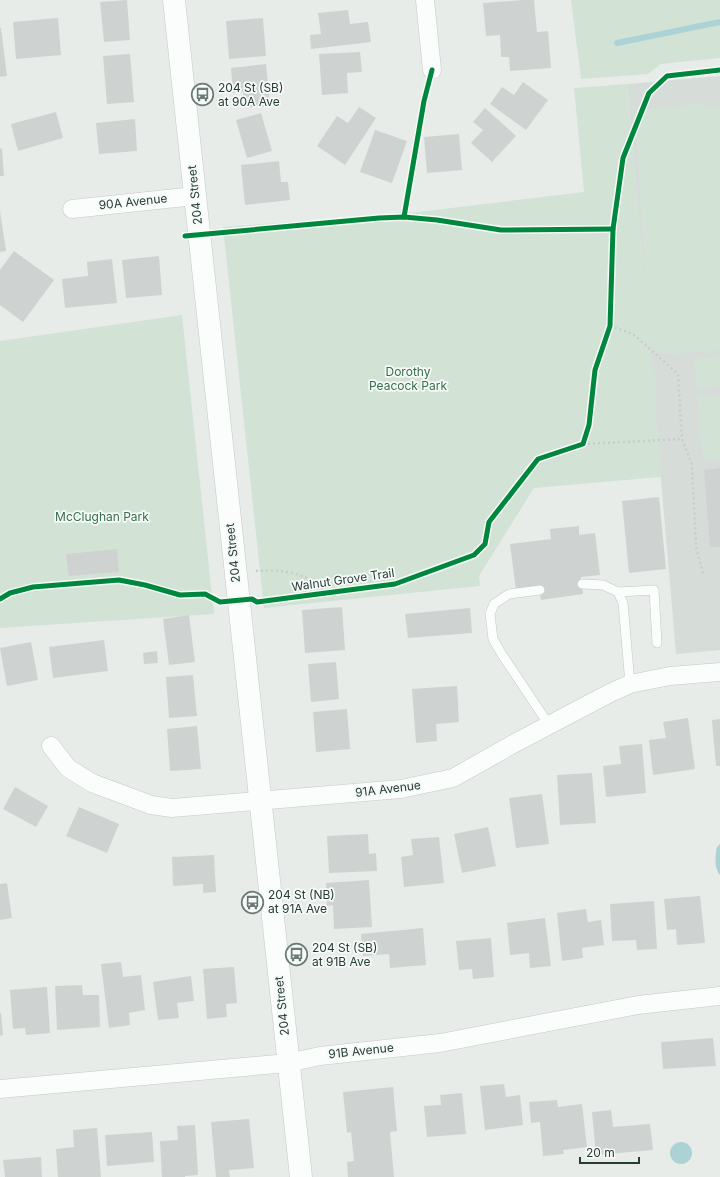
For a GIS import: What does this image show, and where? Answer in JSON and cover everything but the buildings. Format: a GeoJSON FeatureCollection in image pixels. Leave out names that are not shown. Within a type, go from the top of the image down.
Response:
{"type":"FeatureCollection","features":[{"type":"Feature","properties":{"kind":"street","name":"204 Street"},"geometry":{"type":"LineString","coordinates":[[174,0],[301,1177]]}},
{"type":"Feature","properties":{"kind":"street"},"geometry":{"type":"LineString","coordinates":[[425,0],[432,70]]}},
{"type":"Feature","properties":{"kind":"street","name":"90A Avenue"},"geometry":{"type":"LineString","coordinates":[[72,209],[195,196]]}},
{"type":"Feature","properties":{"kind":"street","name":"91A Avenue"},"geometry":{"type":"LineString","coordinates":[[51,746],[68,768],[92,783],[151,805],[172,808],[401,789],[453,778],[549,725],[630,684],[670,676],[720,672]]}},
{"type":"Feature","properties":{"kind":"street","name":"91B Avenue"},"geometry":{"type":"LineString","coordinates":[[0,1089],[288,1063],[320,1056],[440,1042],[638,1005],[720,996]]}},
{"type":"Feature","properties":{"kind":"lane"},"geometry":{"type":"LineString","coordinates":[[582,584],[602,585],[618,592],[654,590],[657,643]]}},
{"type":"Feature","properties":{"kind":"lane"},"geometry":{"type":"LineString","coordinates":[[540,590],[510,594],[494,604],[490,614],[493,639],[549,725]]}},
{"type":"Feature","properties":{"kind":"lane"},"geometry":{"type":"LineString","coordinates":[[618,592],[623,603],[630,684]]}},
{"type":"Feature","properties":{"kind":"path"},"geometry":{"type":"LineString","coordinates":[[608,333],[610,318]]}},
{"type":"Feature","properties":{"kind":"path"},"geometry":{"type":"LineString","coordinates":[[610,326],[633,334],[678,374],[682,439],[692,465],[696,547],[704,577]]}},
{"type":"Feature","properties":{"kind":"path"},"geometry":{"type":"LineString","coordinates":[[583,444],[585,437]]}},
{"type":"Feature","properties":{"kind":"path"},"geometry":{"type":"LineString","coordinates":[[576,446],[583,444],[682,439]]}},
{"type":"Feature","properties":{"kind":"path"},"geometry":{"type":"LineString","coordinates":[[254,571],[272,569],[290,572],[308,578],[320,586],[324,593]]}},
{"type":"Feature","properties":{"kind":"shaded area"},"geometry":{"type":"Polygon","coordinates":[[[720,76],[720,650],[676,654],[627,84],[720,76]]]}},
{"type":"Feature","properties":{"kind":"green space"},"geometry":{"type":"Polygon","coordinates":[[[571,0],[720,0],[720,58],[661,64],[648,74],[581,79],[571,0]]]}},
{"type":"Feature","properties":{"kind":"green space","name":"Dorothy Peacock Park"},"geometry":{"type":"Polygon","coordinates":[[[627,84],[648,324],[635,111],[699,104],[720,111],[720,350],[664,354],[650,344],[652,371],[655,371],[656,416],[661,477],[534,488],[479,576],[480,586],[264,608],[223,227],[409,213],[584,192],[574,88],[627,84]]]}},
{"type":"Feature","properties":{"kind":"green space","name":"McClughan Park"},"geometry":{"type":"Polygon","coordinates":[[[182,315],[214,614],[0,628],[0,341],[182,315]]]}},
{"type":"Feature","properties":{"kind":"green space"},"geometry":{"type":"Polygon","coordinates":[[[720,357],[720,385],[697,387],[694,359],[720,357]]]}},
{"type":"Feature","properties":{"kind":"green space"},"geometry":{"type":"Polygon","coordinates":[[[720,396],[720,460],[703,461],[698,397],[720,396]]]}},
{"type":"Feature","properties":{"kind":"water"},"geometry":{"type":"Polygon","coordinates":[[[720,844],[720,875],[715,858],[717,847],[720,844]]]}},
{"type":"Feature","properties":{"kind":"water"},"geometry":{"type":"Polygon","coordinates":[[[681,1142],[689,1145],[692,1153],[689,1161],[681,1164],[673,1161],[670,1153],[673,1145],[681,1142]]]}},
{"type":"Feature","properties":{"kind":"waterway"},"geometry":{"type":"LineString","coordinates":[[617,43],[720,22]]}},
{"type":"Feature","properties":{"kind":"cycle path"},"geometry":{"type":"LineString","coordinates":[[404,217],[424,101],[432,70]]}},
{"type":"Feature","properties":{"kind":"cycle path","name":"Walnut Grove Trail"},"geometry":{"type":"LineString","coordinates":[[0,599],[10,593],[33,587],[119,580],[145,585],[180,595],[205,594],[220,602],[252,599],[257,602],[395,584],[474,555],[485,544],[489,522],[538,459],[583,444],[589,425],[595,370],[610,326],[613,229],[623,158],[649,93],[667,76],[720,70]]}},
{"type":"Feature","properties":{"kind":"cycle path"},"geometry":{"type":"LineString","coordinates":[[185,236],[404,217],[437,220],[501,230],[613,229]]}},
{"type":"Feature","properties":{"kind":"place","name":"204 St (SB) at 90A Ave"},"geometry":{"type":"Point","coordinates":[202,95]}},
{"type":"Feature","properties":{"kind":"place","name":"204 St (NB) at 91A Ave"},"geometry":{"type":"Point","coordinates":[253,902]}},
{"type":"Feature","properties":{"kind":"place","name":"204 St (SB) at 91B Ave"},"geometry":{"type":"Point","coordinates":[296,955]}}]}
